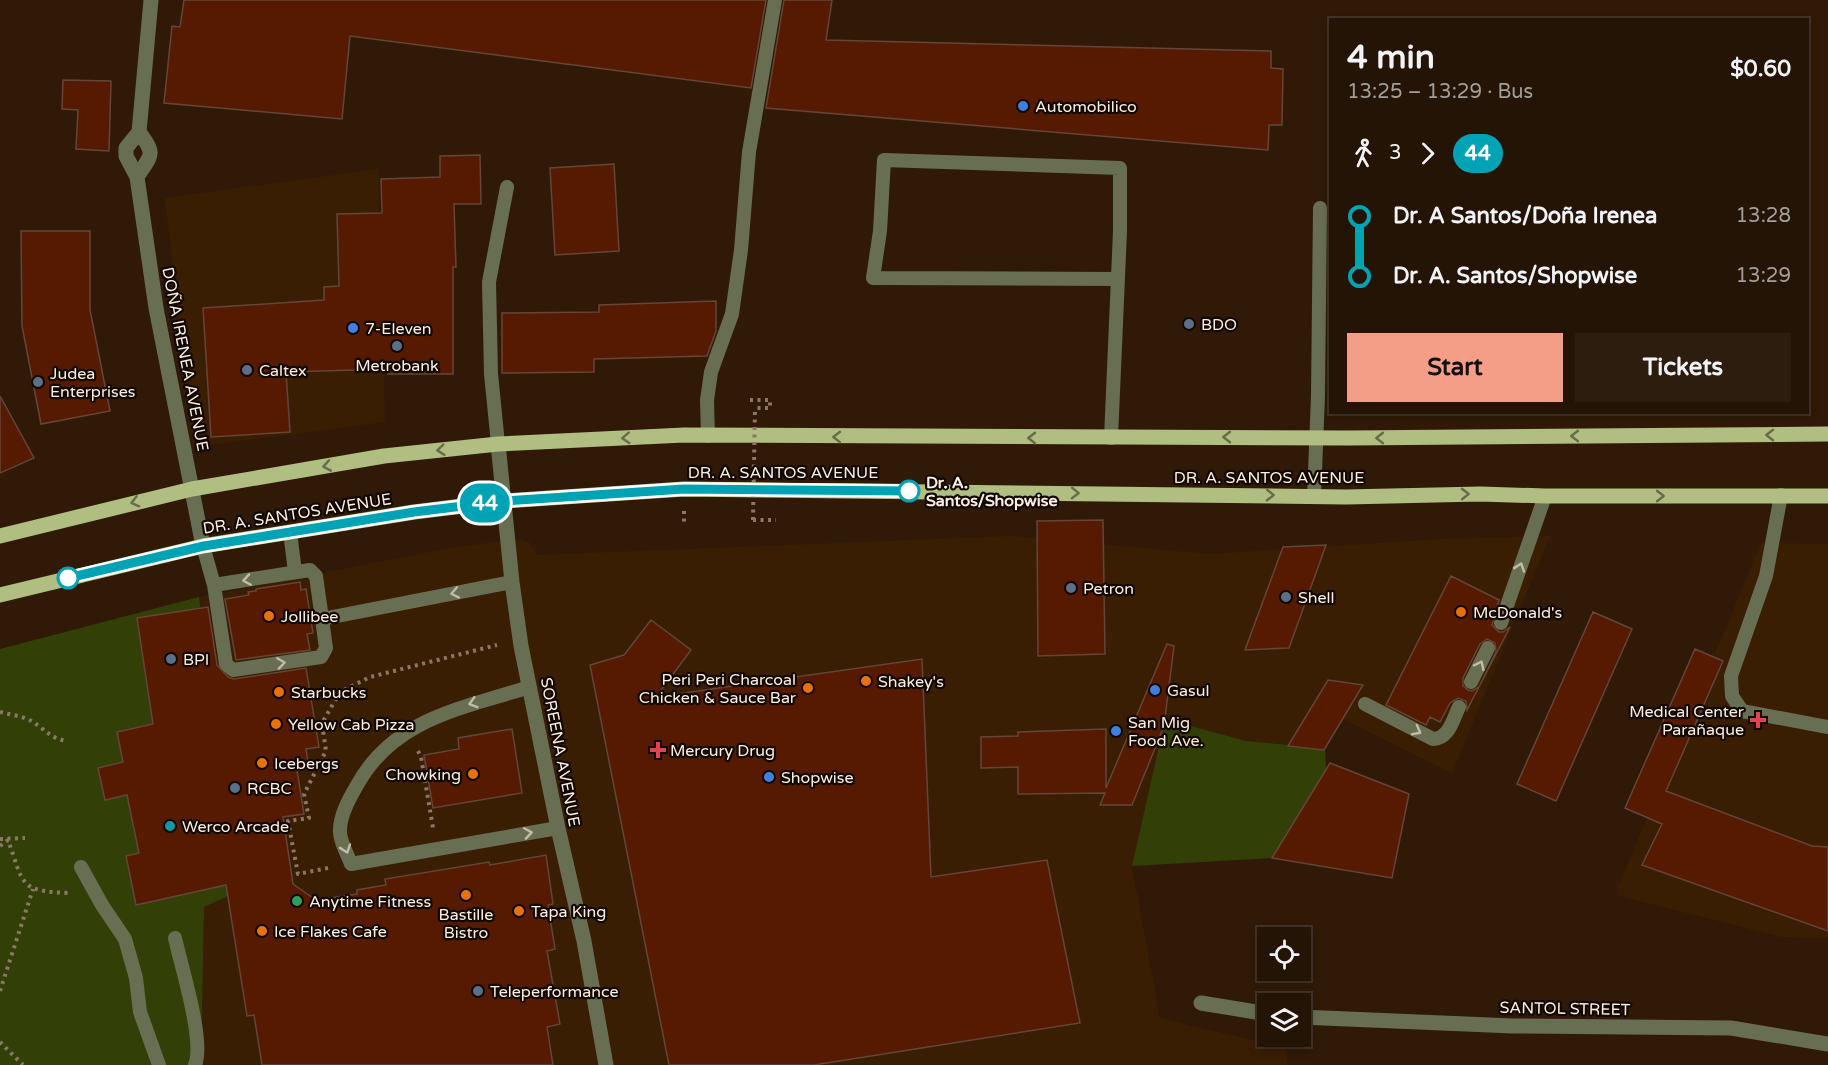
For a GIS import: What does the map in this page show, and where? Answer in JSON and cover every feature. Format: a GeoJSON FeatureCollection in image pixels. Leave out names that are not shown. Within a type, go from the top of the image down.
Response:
{"type":"FeatureCollection","features":[{"type":"Feature","properties":{"kind":"main road"},"geometry":{"type":"LineString","coordinates":[[0,536],[192,489],[384,456],[498,444],[708,436],[1111,438],[1828,434]]}},
{"type":"Feature","properties":{"kind":"main road","name":"DR. A. SANTOS AVENUE"},"geometry":{"type":"LineString","coordinates":[[0,595],[204,546],[414,512],[504,501],[684,489],[1314,496],[1480,494],[1828,496]]}},
{"type":"Feature","properties":{"kind":"street","name":"DOÑA IRENEA AVENUE"},"geometry":{"type":"LineString","coordinates":[[151,0],[139,132],[126,147],[126,156],[137,177],[156,308],[204,546]]}},
{"type":"Feature","properties":{"kind":"street","name":"DOÑA IRENEA AVENUE"},"geometry":{"type":"LineString","coordinates":[[137,177],[151,156],[151,147],[139,132]]}},
{"type":"Feature","properties":{"kind":"street","name":"SOREENA AVENUE"},"geometry":{"type":"LineString","coordinates":[[498,444],[521,646],[558,828],[584,940],[606,1065]]}},
{"type":"Feature","properties":{"kind":"street"},"geometry":{"type":"LineString","coordinates":[[1201,1003],[1257,1012]]}},
{"type":"Feature","properties":{"kind":"street","name":"SANTOL STREET"},"geometry":{"type":"LineString","coordinates":[[1311,1017],[1513,1026],[1731,1028],[1828,1044]]}},
{"type":"Feature","properties":{"kind":"lane"},"geometry":{"type":"LineString","coordinates":[[708,436],[707,400],[711,372],[732,314],[741,250],[749,152],[775,0]]}},
{"type":"Feature","properties":{"kind":"lane"},"geometry":{"type":"LineString","coordinates":[[1111,438],[1117,279],[1120,168],[885,160],[880,231],[873,278],[1117,279]]}},
{"type":"Feature","properties":{"kind":"lane"},"geometry":{"type":"LineString","coordinates":[[498,444],[491,374],[489,282],[507,187]]}},
{"type":"Feature","properties":{"kind":"lane"},"geometry":{"type":"LineString","coordinates":[[1314,496],[1321,260],[1320,208]]}},
{"type":"Feature","properties":{"kind":"lane"},"geometry":{"type":"LineString","coordinates":[[1781,495],[1766,576],[1731,676],[1732,696],[1742,711],[1828,727]]}},
{"type":"Feature","properties":{"kind":"lane"},"geometry":{"type":"LineString","coordinates":[[1501,622],[1545,496]]}},
{"type":"Feature","properties":{"kind":"lane"},"geometry":{"type":"LineString","coordinates":[[290,532],[295,572]]}},
{"type":"Feature","properties":{"kind":"lane"},"geometry":{"type":"LineString","coordinates":[[204,546],[214,585],[226,664],[233,670],[321,657],[326,648],[316,576],[310,570],[214,585]]}},
{"type":"Feature","properties":{"kind":"lane"},"geometry":{"type":"LineString","coordinates":[[322,619],[512,582]]}},
{"type":"Feature","properties":{"kind":"lane"},"geometry":{"type":"LineString","coordinates":[[1471,682],[1488,648]]}},
{"type":"Feature","properties":{"kind":"lane"},"geometry":{"type":"LineString","coordinates":[[529,687],[468,704],[425,721],[391,742],[366,769],[346,805],[339,831],[351,864],[558,828]]}},
{"type":"Feature","properties":{"kind":"lane"},"geometry":{"type":"LineString","coordinates":[[1365,704],[1433,739],[1440,739],[1445,735],[1459,707]]}},
{"type":"Feature","properties":{"kind":"lane"},"geometry":{"type":"LineString","coordinates":[[81,867],[124,939],[136,978],[140,1012],[159,1065]]}},
{"type":"Feature","properties":{"kind":"lane"},"geometry":{"type":"LineString","coordinates":[[175,938],[195,1026],[198,1057],[195,1065]]}},
{"type":"Feature","properties":{"kind":"path"},"geometry":{"type":"LineString","coordinates":[[750,400],[770,400],[770,408],[755,408],[753,519],[776,520]]}},
{"type":"Feature","properties":{"kind":"path"},"geometry":{"type":"LineString","coordinates":[[0,712],[20,716],[33,722],[56,739],[67,741]]}},
{"type":"Feature","properties":{"kind":"path"},"geometry":{"type":"LineString","coordinates":[[407,732],[421,757],[436,848]]}},
{"type":"Feature","properties":{"kind":"path"},"geometry":{"type":"LineString","coordinates":[[0,840],[25,838]]}},
{"type":"Feature","properties":{"kind":"path"},"geometry":{"type":"LineString","coordinates":[[0,846],[8,840]]}},
{"type":"Feature","properties":{"kind":"path"},"geometry":{"type":"LineString","coordinates":[[8,840],[22,881],[33,889],[76,893]]}},
{"type":"Feature","properties":{"kind":"path"},"geometry":{"type":"LineString","coordinates":[[0,991],[33,889]]}},
{"type":"Feature","properties":{"kind":"path"},"geometry":{"type":"LineString","coordinates":[[0,1042],[23,1065]]}},
{"type":"Feature","properties":{"kind":"shaded area"},"geometry":{"type":"Polygon","coordinates":[[[378,169],[385,422],[193,447],[165,198],[378,169]]]}},
{"type":"Feature","properties":{"kind":"shaded area"},"geometry":{"type":"Polygon","coordinates":[[[1011,536],[1209,554],[1443,539],[1550,536],[1452,773],[1343,719],[1325,748],[1246,741],[1165,719],[1132,866],[1160,1018],[1257,1041],[1257,1047],[1285,1048],[1288,1065],[201,1065],[204,907],[237,892],[199,597],[450,548],[518,539],[529,542],[537,555],[1011,536]]]}},
{"type":"Feature","properties":{"kind":"shaded area","name":"Medical Center Parañaque"},"geometry":{"type":"Polygon","coordinates":[[[1761,543],[1828,544],[1828,938],[1781,937],[1615,895],[1761,543]]]}},
{"type":"Feature","properties":{"kind":"green space"},"geometry":{"type":"Polygon","coordinates":[[[199,597],[237,892],[204,907],[201,1065],[0,1065],[0,649],[199,597]]]}},
{"type":"Feature","properties":{"kind":"green space"},"geometry":{"type":"Polygon","coordinates":[[[1165,719],[1246,741],[1325,748],[1326,770],[1272,858],[1132,866],[1165,719]]]}},
{"type":"Feature","properties":{"kind":"building"},"geometry":{"type":"Polygon","coordinates":[[[184,0],[766,0],[751,88],[350,36],[342,119],[164,103],[172,26],[180,27],[184,0]]]}},
{"type":"Feature","properties":{"kind":"building"},"geometry":{"type":"Polygon","coordinates":[[[784,0],[832,0],[826,40],[1271,51],[1271,68],[1283,69],[1282,125],[1269,125],[1268,150],[766,108],[784,0]]]}},
{"type":"Feature","properties":{"kind":"building"},"geometry":{"type":"Polygon","coordinates":[[[63,80],[111,81],[109,151],[76,149],[78,110],[62,109],[63,80]]]}},
{"type":"Feature","properties":{"kind":"building"},"geometry":{"type":"Polygon","coordinates":[[[480,155],[481,204],[454,204],[456,267],[453,267],[453,374],[388,374],[388,369],[286,372],[290,432],[211,437],[203,308],[324,300],[324,287],[339,286],[337,214],[382,213],[381,179],[440,177],[440,156],[480,155]]]}},
{"type":"Feature","properties":{"kind":"building"},"geometry":{"type":"Polygon","coordinates":[[[614,164],[619,251],[555,255],[550,168],[614,164]]]}},
{"type":"Feature","properties":{"kind":"building"},"geometry":{"type":"Polygon","coordinates":[[[21,231],[90,231],[90,310],[110,411],[41,424],[22,326],[21,231]]]}},
{"type":"Feature","properties":{"kind":"building"},"geometry":{"type":"Polygon","coordinates":[[[716,301],[716,331],[707,356],[594,359],[594,372],[502,373],[502,313],[599,312],[599,305],[716,301]]]}},
{"type":"Feature","properties":{"kind":"building"},"geometry":{"type":"Polygon","coordinates":[[[0,396],[34,458],[0,473],[0,396]]]}},
{"type":"Feature","properties":{"kind":"building","name":"Petron"},"geometry":{"type":"Polygon","coordinates":[[[1103,520],[1105,654],[1038,656],[1037,521],[1103,520]]]}},
{"type":"Feature","properties":{"kind":"building","name":"Shell"},"geometry":{"type":"Polygon","coordinates":[[[1326,545],[1289,648],[1245,650],[1283,547],[1326,545]]]}},
{"type":"Feature","properties":{"kind":"building"},"geometry":{"type":"Polygon","coordinates":[[[1451,576],[1499,600],[1492,625],[1499,632],[1510,627],[1480,684],[1496,652],[1495,643],[1487,639],[1480,644],[1463,678],[1463,686],[1468,690],[1472,691],[1479,687],[1467,710],[1466,701],[1458,698],[1450,703],[1440,722],[1430,717],[1426,725],[1386,705],[1451,576]]]}},
{"type":"Feature","properties":{"kind":"building","name":"Jollibee"},"geometry":{"type":"Polygon","coordinates":[[[300,582],[301,590],[306,589],[313,633],[307,634],[310,650],[236,660],[225,599],[249,595],[248,592],[256,591],[256,589],[300,582]]]}},
{"type":"Feature","properties":{"kind":"building"},"geometry":{"type":"Polygon","coordinates":[[[208,607],[217,665],[228,677],[234,679],[306,668],[319,747],[306,749],[309,768],[297,770],[304,814],[283,817],[293,884],[316,900],[357,894],[357,890],[386,885],[385,879],[546,855],[553,904],[548,905],[555,949],[547,951],[560,1024],[547,1027],[553,1065],[262,1065],[254,1015],[247,1016],[226,885],[136,905],[126,856],[139,853],[127,795],[105,800],[98,768],[123,762],[117,732],[153,724],[137,618],[208,607]]]}},
{"type":"Feature","properties":{"kind":"building"},"geometry":{"type":"Polygon","coordinates":[[[1593,612],[1632,629],[1556,801],[1517,784],[1593,612]]]}},
{"type":"Feature","properties":{"kind":"building","name":"Shopwise"},"geometry":{"type":"Polygon","coordinates":[[[651,620],[691,650],[656,697],[922,659],[931,877],[1047,860],[1080,1023],[814,1065],[669,1065],[590,665],[624,655],[651,620]]]}},
{"type":"Feature","properties":{"kind":"building"},"geometry":{"type":"Polygon","coordinates":[[[1167,644],[1174,646],[1164,726],[1132,805],[1100,805],[1105,793],[1018,794],[1018,767],[981,768],[981,737],[1018,736],[1018,732],[1106,729],[1106,788],[1167,644]]]}},
{"type":"Feature","properties":{"kind":"building"},"geometry":{"type":"Polygon","coordinates":[[[1695,649],[1723,661],[1666,791],[1812,846],[1828,847],[1828,931],[1642,865],[1662,824],[1625,808],[1695,649]]]}},
{"type":"Feature","properties":{"kind":"building"},"geometry":{"type":"Polygon","coordinates":[[[1328,680],[1363,685],[1324,750],[1288,746],[1328,680]]]}},
{"type":"Feature","properties":{"kind":"building","name":"Chowking"},"geometry":{"type":"Polygon","coordinates":[[[512,729],[522,793],[433,808],[424,755],[459,749],[458,738],[512,729]]]}},
{"type":"Feature","properties":{"kind":"building"},"geometry":{"type":"Polygon","coordinates":[[[1330,763],[1409,794],[1392,878],[1272,858],[1330,763]]]}},
{"type":"Feature","properties":{"kind":"bus line","name":"44"},"geometry":{"type":"LineString","coordinates":[[68,578],[204,546],[414,512],[504,501],[684,489],[909,491]]}},
{"type":"Feature","properties":{"kind":"place","name":"Automobilico"},"geometry":{"type":"Point","coordinates":[1023,106]}},
{"type":"Feature","properties":{"kind":"place","name":"BDO"},"geometry":{"type":"Point","coordinates":[1189,324]}},
{"type":"Feature","properties":{"kind":"place","name":"7-Eleven"},"geometry":{"type":"Point","coordinates":[353,328]}},
{"type":"Feature","properties":{"kind":"place","name":"Metrobank"},"geometry":{"type":"Point","coordinates":[397,346]}},
{"type":"Feature","properties":{"kind":"place","name":"Caltex"},"geometry":{"type":"Point","coordinates":[247,370]}},
{"type":"Feature","properties":{"kind":"place","name":"Judea Enterprises"},"geometry":{"type":"Point","coordinates":[38,382]}},
{"type":"Feature","properties":{"kind":"place","name":"Dr. A. Santos/Shopwise"},"geometry":{"type":"Point","coordinates":[909,491]}},
{"type":"Feature","properties":{"kind":"place","name":"Petron"},"geometry":{"type":"Point","coordinates":[1071,588]}},
{"type":"Feature","properties":{"kind":"place","name":"Shell"},"geometry":{"type":"Point","coordinates":[1286,597]}},
{"type":"Feature","properties":{"kind":"place","name":"McDonald's"},"geometry":{"type":"Point","coordinates":[1461,612]}},
{"type":"Feature","properties":{"kind":"place","name":"Jollibee"},"geometry":{"type":"Point","coordinates":[269,616]}},
{"type":"Feature","properties":{"kind":"place","name":"BPI"},"geometry":{"type":"Point","coordinates":[171,659]}},
{"type":"Feature","properties":{"kind":"place","name":"Shakey's"},"geometry":{"type":"Point","coordinates":[866,681]}},
{"type":"Feature","properties":{"kind":"place","name":"Peri Peri Charcoal Chicken & Sauce Bar"},"geometry":{"type":"Point","coordinates":[808,688]}},
{"type":"Feature","properties":{"kind":"place","name":"Gasul"},"geometry":{"type":"Point","coordinates":[1155,690]}},
{"type":"Feature","properties":{"kind":"place","name":"Starbucks"},"geometry":{"type":"Point","coordinates":[279,692]}},
{"type":"Feature","properties":{"kind":"place","name":"Medical Center Parañaque"},"geometry":{"type":"Point","coordinates":[1758,720]}},
{"type":"Feature","properties":{"kind":"place","name":"Yellow Cab Pizza"},"geometry":{"type":"Point","coordinates":[276,724]}},
{"type":"Feature","properties":{"kind":"place","name":"San Mig Food Ave."},"geometry":{"type":"Point","coordinates":[1116,731]}},
{"type":"Feature","properties":{"kind":"place","name":"Mercury Drug"},"geometry":{"type":"Point","coordinates":[658,750]}},
{"type":"Feature","properties":{"kind":"place","name":"Icebergs"},"geometry":{"type":"Point","coordinates":[262,763]}},
{"type":"Feature","properties":{"kind":"place","name":"Chowking"},"geometry":{"type":"Point","coordinates":[473,774]}},
{"type":"Feature","properties":{"kind":"place","name":"Shopwise"},"geometry":{"type":"Point","coordinates":[769,777]}},
{"type":"Feature","properties":{"kind":"place","name":"RCBC"},"geometry":{"type":"Point","coordinates":[235,788]}},
{"type":"Feature","properties":{"kind":"place","name":"Werco Arcade"},"geometry":{"type":"Point","coordinates":[170,826]}},
{"type":"Feature","properties":{"kind":"place","name":"Bastille Bistro"},"geometry":{"type":"Point","coordinates":[466,895]}},
{"type":"Feature","properties":{"kind":"place","name":"Anytime Fitness"},"geometry":{"type":"Point","coordinates":[297,901]}},
{"type":"Feature","properties":{"kind":"place","name":"Tapa King"},"geometry":{"type":"Point","coordinates":[519,911]}},
{"type":"Feature","properties":{"kind":"place","name":"Ice Flakes Cafe"},"geometry":{"type":"Point","coordinates":[262,931]}},
{"type":"Feature","properties":{"kind":"place","name":"Teleperformance"},"geometry":{"type":"Point","coordinates":[478,991]}}]}
